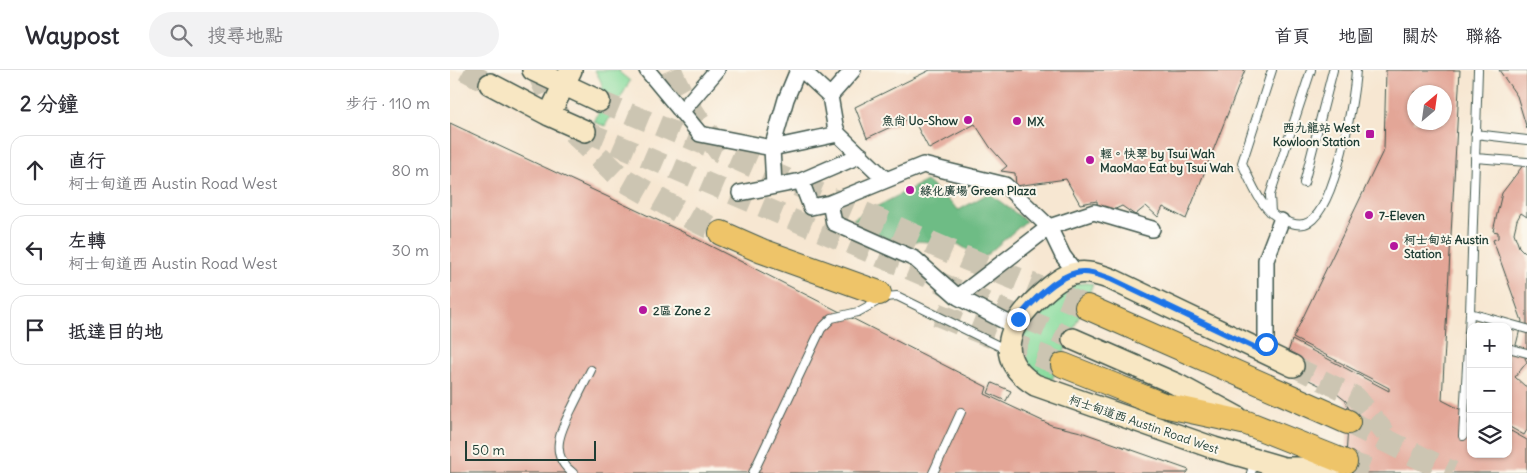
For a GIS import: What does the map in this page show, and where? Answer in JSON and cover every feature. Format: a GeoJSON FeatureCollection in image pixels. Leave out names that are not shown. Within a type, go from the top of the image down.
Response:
{"type":"FeatureCollection","features":[{"type":"Feature","properties":{"kind":"main road"},"geometry":{"type":"LineString","coordinates":[[721,233],[762,251],[879,294]]}},
{"type":"Feature","properties":{"kind":"main road"},"geometry":{"type":"LineString","coordinates":[[1087,307],[1348,422]]}},
{"type":"Feature","properties":{"kind":"main road"},"geometry":{"type":"LineString","coordinates":[[1062,364],[1163,405],[1247,423]]}},
{"type":"Feature","properties":{"kind":"main road","name":"柯士甸道西 Austin Road West"},"geometry":{"type":"LineString","coordinates":[[1247,423],[1345,462]]}},
{"type":"Feature","properties":{"kind":"street"},"geometry":{"type":"LineString","coordinates":[[681,112],[717,70]]}},
{"type":"Feature","properties":{"kind":"street"},"geometry":{"type":"LineString","coordinates":[[774,186],[772,148],[786,100],[800,70],[830,96],[838,134],[886,180]]}},
{"type":"Feature","properties":{"kind":"street"},"geometry":{"type":"LineString","coordinates":[[830,96],[852,70]]}},
{"type":"Feature","properties":{"kind":"street"},"geometry":{"type":"LineString","coordinates":[[538,71],[567,77],[599,101]]}},
{"type":"Feature","properties":{"kind":"street"},"geometry":{"type":"LineString","coordinates":[[653,72],[681,112],[700,134],[772,148],[838,134]]}},
{"type":"Feature","properties":{"kind":"street"},"geometry":{"type":"LineString","coordinates":[[549,115],[567,77]]}},
{"type":"Feature","properties":{"kind":"street"},"geometry":{"type":"LineString","coordinates":[[490,84],[549,115],[585,130]]}},
{"type":"Feature","properties":{"kind":"street"},"geometry":{"type":"LineString","coordinates":[[740,193],[801,181],[861,155]]}},
{"type":"Feature","properties":{"kind":"street"},"geometry":{"type":"LineString","coordinates":[[801,181],[810,207],[830,204],[923,165],[1005,184],[1049,227],[1063,256],[1076,272]]}},
{"type":"Feature","properties":{"kind":"street"},"geometry":{"type":"LineString","coordinates":[[830,204],[834,223],[914,259],[958,297],[1014,326]]}},
{"type":"Feature","properties":{"kind":"street"},"geometry":{"type":"LineString","coordinates":[[958,297],[1049,227],[1094,212],[1152,229]]}},
{"type":"Feature","properties":{"kind":"street"},"geometry":{"type":"LineString","coordinates":[[1264,352],[1266,337],[1266,260],[1276,217]]}},
{"type":"Feature","properties":{"kind":"street"},"geometry":{"type":"LineString","coordinates":[[1009,351],[1014,326],[1024,311],[1064,277],[1076,272],[1099,275],[1111,279],[1293,366]]}},
{"type":"Feature","properties":{"kind":"street","name":"柯士甸道西 Austin Road West"},"geometry":{"type":"LineString","coordinates":[[1073,339],[1176,384],[1247,423]]}},
{"type":"Feature","properties":{"kind":"street","name":"柯士甸道西 Austin Road West"},"geometry":{"type":"LineString","coordinates":[[1009,351],[1015,369],[1024,379],[1035,385],[1214,448],[1253,467],[1318,468],[1345,462]]}},
{"type":"Feature","properties":{"kind":"lane"},"geometry":{"type":"LineString","coordinates":[[1272,70],[1242,163],[1254,189],[1276,217],[1302,224],[1310,221],[1320,211],[1342,157],[1356,70]]}},
{"type":"Feature","properties":{"kind":"lane"},"geometry":{"type":"LineString","coordinates":[[1276,217],[1270,195],[1311,70]]}},
{"type":"Feature","properties":{"kind":"lane"},"geometry":{"type":"LineString","coordinates":[[1304,183],[1333,70]]}},
{"type":"Feature","properties":{"kind":"lane"},"geometry":{"type":"LineString","coordinates":[[1470,323],[1478,70]]}},
{"type":"Feature","properties":{"kind":"lane"},"geometry":{"type":"LineString","coordinates":[[1475,134],[1527,140]]}},
{"type":"Feature","properties":{"kind":"lane"},"geometry":{"type":"LineString","coordinates":[[1475,158],[1527,162]]}},
{"type":"Feature","properties":{"kind":"lane"},"geometry":{"type":"LineString","coordinates":[[753,473],[821,330],[832,318],[858,312],[885,297],[897,296],[995,346],[1009,351]]}},
{"type":"Feature","properties":{"kind":"lane"},"geometry":{"type":"LineString","coordinates":[[1470,313],[1527,328]]}},
{"type":"Feature","properties":{"kind":"lane"},"geometry":{"type":"LineString","coordinates":[[1512,349],[1527,353]]}},
{"type":"Feature","properties":{"kind":"lane"},"geometry":{"type":"LineString","coordinates":[[1463,436],[1468,368]]}},
{"type":"Feature","properties":{"kind":"lane"},"geometry":{"type":"LineString","coordinates":[[572,473],[560,460],[558,451],[559,440],[562,429],[591,370]]}},
{"type":"Feature","properties":{"kind":"lane"},"geometry":{"type":"LineString","coordinates":[[933,473],[961,412]]}},
{"type":"Feature","properties":{"kind":"green space"},"geometry":{"type":"Polygon","coordinates":[[[595,70],[620,70],[619,72],[630,81],[605,126],[594,122],[602,99],[601,83],[595,70]]]}},
{"type":"Feature","properties":{"kind":"green space"},"geometry":{"type":"Polygon","coordinates":[[[926,181],[959,210],[989,193],[1026,221],[982,259],[958,244],[887,239],[853,219],[926,181]]]}},
{"type":"Feature","properties":{"kind":"green space"},"geometry":{"type":"Polygon","coordinates":[[[1072,284],[1093,284],[1049,387],[1039,382],[1019,353],[1019,340],[1023,327],[1048,300],[1072,284]]]}},
{"type":"Feature","properties":{"kind":"building"},"geometry":{"type":"Polygon","coordinates":[[[930,70],[1245,70],[1186,219],[1163,207],[1158,217],[1146,206],[1135,215],[1122,206],[1098,217],[1097,201],[1080,204],[1066,179],[1016,186],[1015,173],[1001,171],[1007,166],[990,147],[975,124],[929,149],[912,117],[867,138],[855,107],[930,70]]]}},
{"type":"Feature","properties":{"kind":"building","name":"柯士甸站 Austin Station"},"geometry":{"type":"Polygon","coordinates":[[[1386,70],[1460,70],[1442,400],[1467,413],[1467,458],[1512,458],[1512,432],[1527,440],[1527,473],[1345,473],[1349,410],[1346,401],[1337,394],[1291,371],[1287,355],[1292,340],[1389,391],[1389,388],[1293,338],[1384,149],[1386,70]]]}},
{"type":"Feature","properties":{"kind":"building"},"geometry":{"type":"Polygon","coordinates":[[[1499,70],[1527,70],[1527,129],[1517,96],[1499,70]]]}},
{"type":"Feature","properties":{"kind":"building","name":"2區 Zone 2"},"geometry":{"type":"Polygon","coordinates":[[[450,123],[685,233],[987,387],[985,394],[1051,425],[1081,432],[1189,470],[1187,473],[450,473],[450,123]]]}},
{"type":"Feature","properties":{"kind":"building"},"geometry":{"type":"Polygon","coordinates":[[[1527,160],[1527,217],[1521,213],[1514,233],[1519,247],[1527,255],[1527,355],[1525,358],[1527,362],[1515,377],[1527,386],[1527,430],[1524,435],[1512,428],[1512,350],[1516,345],[1522,321],[1493,240],[1498,238],[1498,232],[1493,231],[1502,193],[1527,160]]]}},
{"type":"Feature","properties":{"kind":"building"},"geometry":{"type":"Polygon","coordinates":[[[992,383],[1011,391],[1006,401],[988,393],[992,383]]]}},
{"type":"Feature","properties":{"kind":"tunnel"},"geometry":{"type":"LineString","coordinates":[[464,70],[490,84]]}},
{"type":"Feature","properties":{"kind":"tunnel"},"geometry":{"type":"LineString","coordinates":[[540,70],[540,75],[558,117],[621,178],[721,233]]}},
{"type":"Feature","properties":{"kind":"tunnel"},"geometry":{"type":"LineString","coordinates":[[670,70],[686,102],[720,151],[965,258],[1087,307]]}},
{"type":"Feature","properties":{"kind":"tunnel"},"geometry":{"type":"LineString","coordinates":[[599,101],[720,151]]}},
{"type":"Feature","properties":{"kind":"tunnel"},"geometry":{"type":"LineString","coordinates":[[585,131],[1073,339]]}},
{"type":"Feature","properties":{"kind":"tunnel"},"geometry":{"type":"LineString","coordinates":[[937,314],[1063,365]]}},
{"type":"Feature","properties":{"kind":"tunnel"},"geometry":{"type":"LineString","coordinates":[[1293,366],[1356,397],[1395,445]]}},
{"type":"Feature","properties":{"kind":"tunnel"},"geometry":{"type":"LineString","coordinates":[[1348,422],[1452,473]]}},
{"type":"Feature","properties":{"kind":"tunnel"},"geometry":{"type":"LineString","coordinates":[[1345,462],[1377,473]]}},
{"type":"Feature","properties":{"kind":"place","name":"魚尚 Uo-Show"},"geometry":{"type":"Point","coordinates":[968,120]}},
{"type":"Feature","properties":{"kind":"place","name":"MX"},"geometry":{"type":"Point","coordinates":[1017,121]}},
{"type":"Feature","properties":{"kind":"place","name":"西九龍站 West Kowloon Station"},"geometry":{"type":"Point","coordinates":[1370,134]}},
{"type":"Feature","properties":{"kind":"place","name":"輕。快翠 by Tsui Wah MaoMao Eat by Tsui Wah"},"geometry":{"type":"Point","coordinates":[1090,160]}},
{"type":"Feature","properties":{"kind":"place","name":"綠化廣場 Green Plaza"},"geometry":{"type":"Point","coordinates":[910,190]}},
{"type":"Feature","properties":{"kind":"place","name":"7-Eleven"},"geometry":{"type":"Point","coordinates":[1369,215]}},
{"type":"Feature","properties":{"kind":"place","name":"柯士甸站 Austin Station"},"geometry":{"type":"Point","coordinates":[1394,246]}},
{"type":"Feature","properties":{"kind":"place","name":"2區 Zone 2"},"geometry":{"type":"Point","coordinates":[643,310]}},
{"type":"Feature","properties":{"kind":"route"},"geometry":{"type":"LineString","coordinates":[[1018,319],[1024,311],[1064,277],[1076,272],[1088,272],[1111,279],[1264,352],[1266,344]]}}]}
